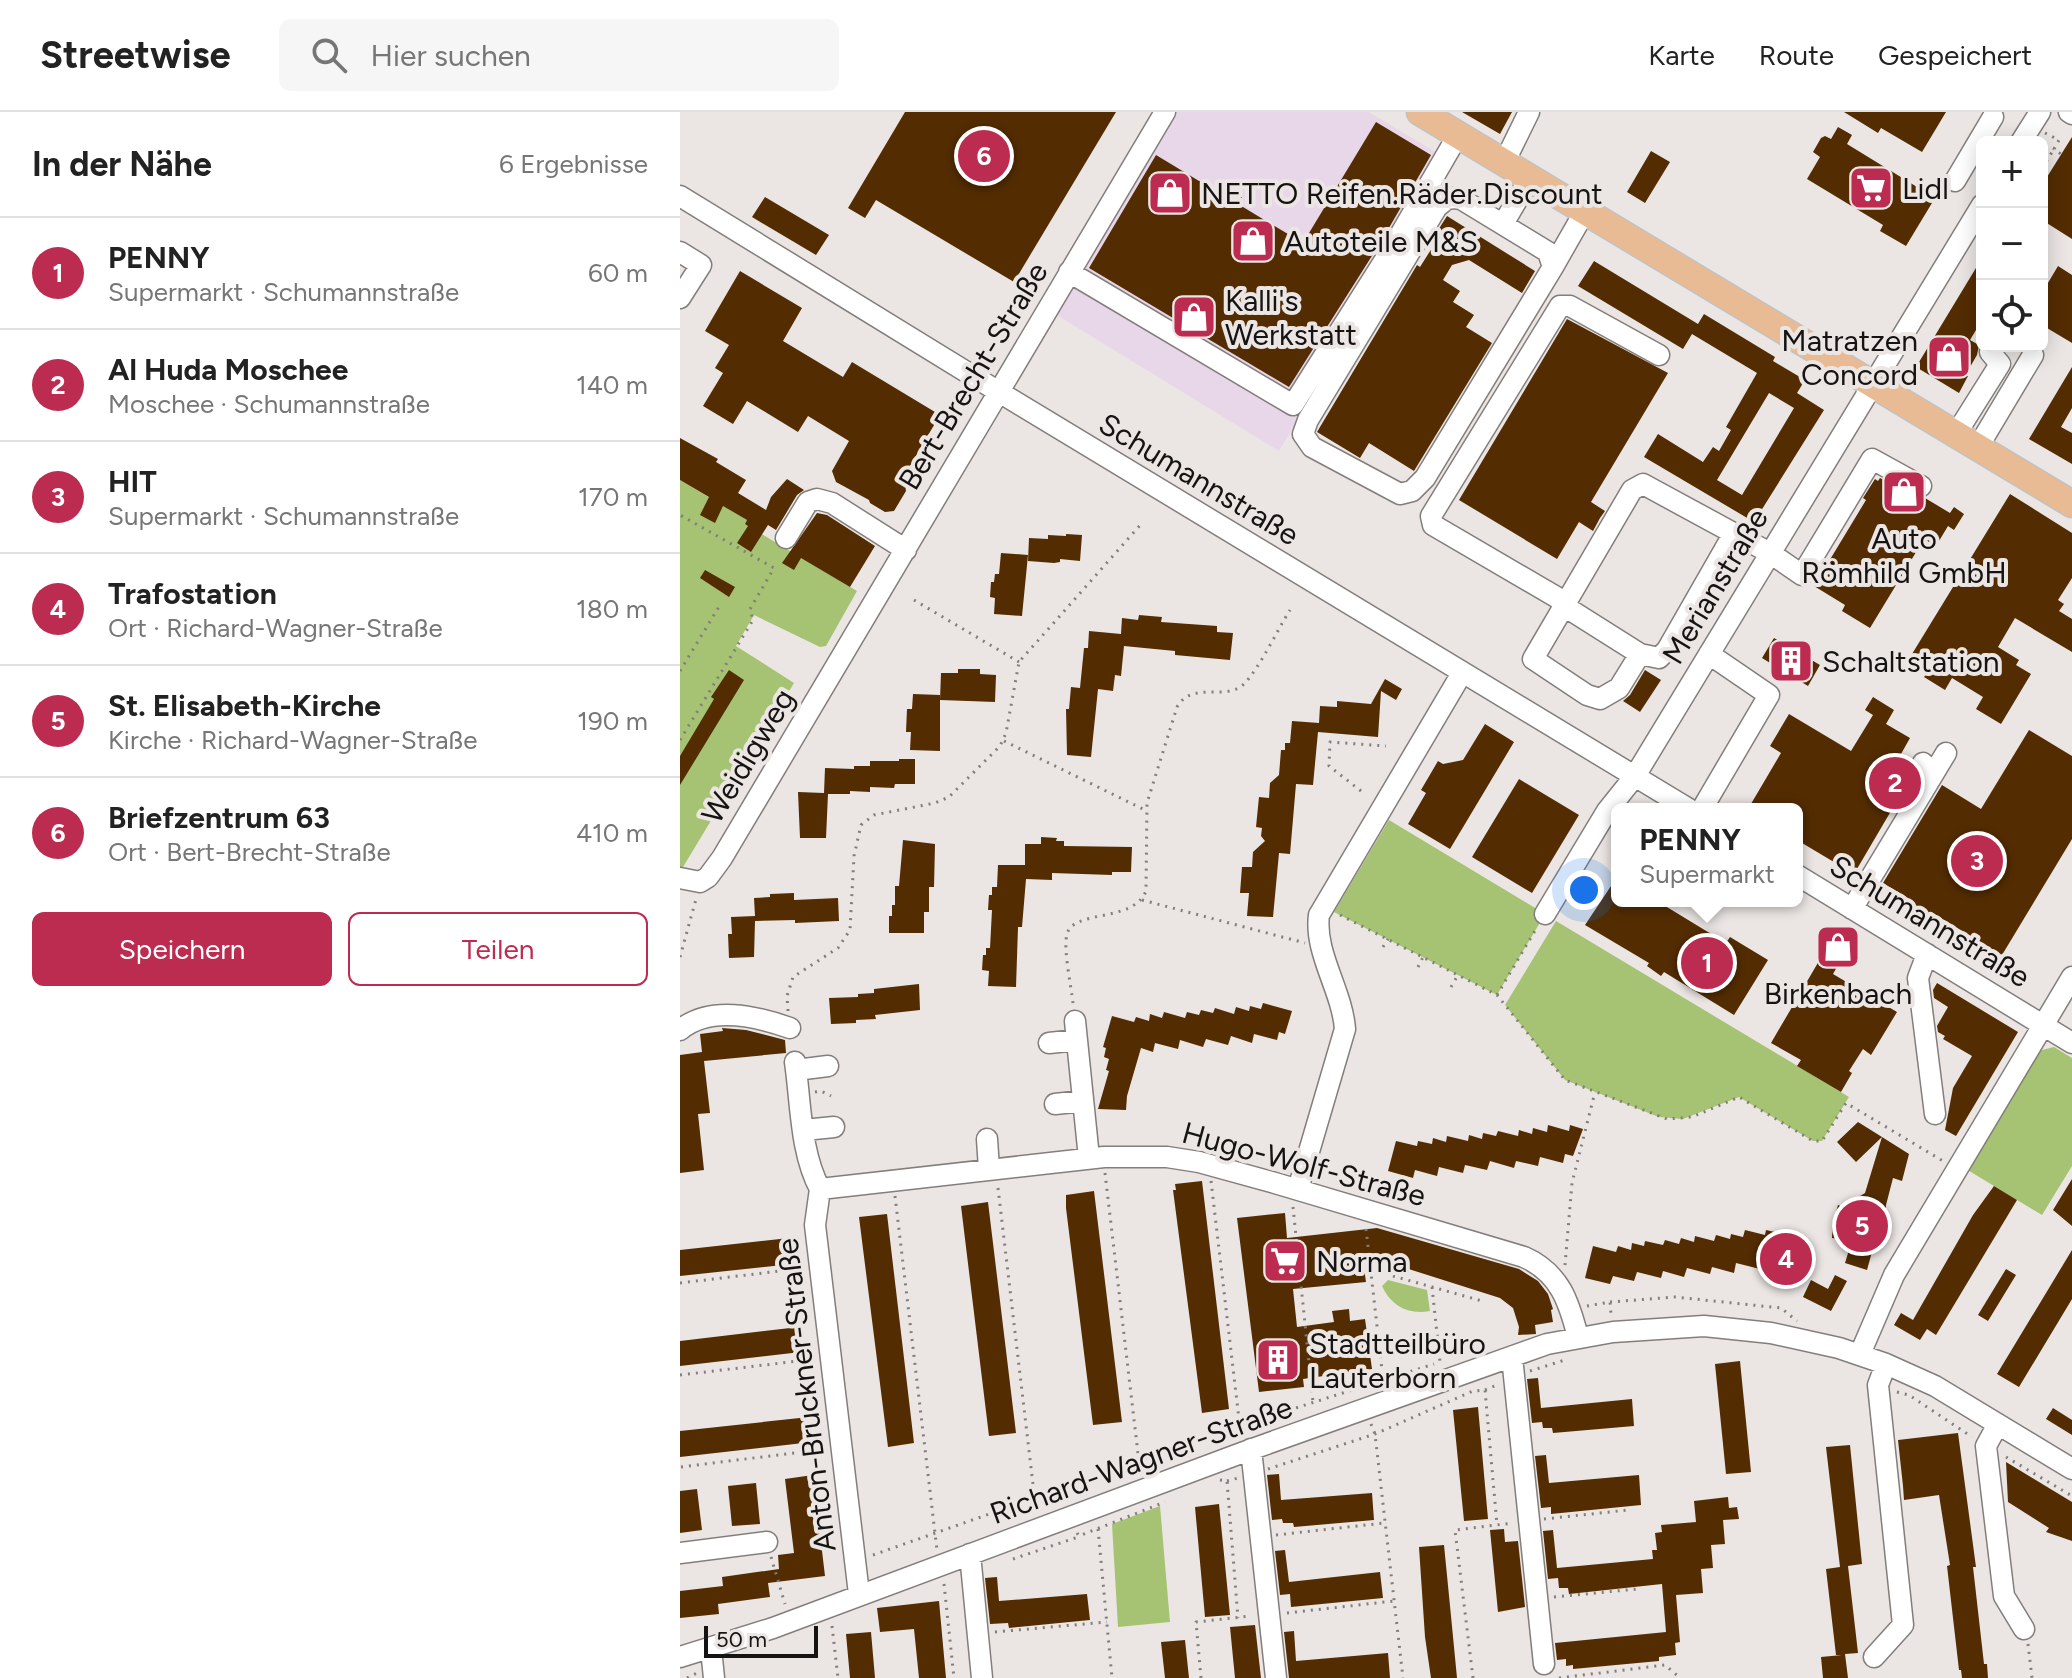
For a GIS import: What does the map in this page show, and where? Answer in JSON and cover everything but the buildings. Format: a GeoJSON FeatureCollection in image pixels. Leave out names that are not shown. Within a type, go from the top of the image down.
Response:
{"type":"FeatureCollection","features":[{"type":"Feature","properties":{"kind":"main road"},"geometry":{"type":"LineString","coordinates":[[1420,112],[2072,504]]}},
{"type":"Feature","properties":{"kind":"street","name":"Bert-Brecht-Straße"},"geometry":{"type":"LineString","coordinates":[[834,672],[1165,112]]}},
{"type":"Feature","properties":{"kind":"street"},"geometry":{"type":"LineString","coordinates":[[1504,163],[1529,112]]}},
{"type":"Feature","properties":{"kind":"street"},"geometry":{"type":"LineString","coordinates":[[1955,181],[1993,117]]}},
{"type":"Feature","properties":{"kind":"street"},"geometry":{"type":"LineString","coordinates":[[1069,272],[1293,405],[1393,247],[1458,135]]}},
{"type":"Feature","properties":{"kind":"street"},"geometry":{"type":"LineString","coordinates":[[1503,224],[1530,178]]}},
{"type":"Feature","properties":{"kind":"street","name":"Schumannstraße"},"geometry":{"type":"LineString","coordinates":[[680,196],[1679,803]]}},
{"type":"Feature","properties":{"kind":"street"},"geometry":{"type":"LineString","coordinates":[[1553,267],[1548,252],[1461,199],[1447,199],[1441,203],[1308,420],[1303,434],[1307,443],[1394,492],[1412,491],[1428,472],[1553,267],[1585,211]]}},
{"type":"Feature","properties":{"kind":"street","name":"Merianstraße"},"geometry":{"type":"LineString","coordinates":[[1613,803],[1635,776],[1980,208]]}},
{"type":"Feature","properties":{"kind":"street"},"geometry":{"type":"LineString","coordinates":[[680,252],[701,265],[680,298]]}},
{"type":"Feature","properties":{"kind":"street"},"geometry":{"type":"LineString","coordinates":[[1659,355],[1570,306],[1560,306],[1431,516],[1433,525],[1558,598],[1564,606],[1640,654],[1659,658],[1667,650],[1734,533]]}},
{"type":"Feature","properties":{"kind":"street"},"geometry":{"type":"LineString","coordinates":[[1967,440],[2000,364],[1990,352]]}},
{"type":"Feature","properties":{"kind":"street"},"geometry":{"type":"LineString","coordinates":[[1967,440],[2033,355]]}},
{"type":"Feature","properties":{"kind":"street"},"geometry":{"type":"LineString","coordinates":[[1640,654],[1619,688],[1600,699],[1587,695],[1533,659],[1632,490],[1638,485],[1643,484],[1734,533],[1802,575],[1872,459],[1921,486]]}},
{"type":"Feature","properties":{"kind":"street"},"geometry":{"type":"LineString","coordinates":[[786,538],[808,502],[825,500],[906,550]]}},
{"type":"Feature","properties":{"kind":"street"},"geometry":{"type":"LineString","coordinates":[[1706,803],[1769,695],[1709,654]]}},
{"type":"Feature","properties":{"kind":"street","name":"Weidigweg"},"geometry":{"type":"LineString","coordinates":[[690,880],[708,877],[722,858],[834,672]]}},
{"type":"Feature","properties":{"kind":"street"},"geometry":{"type":"LineString","coordinates":[[1298,1189],[1345,1029],[1318,926],[1323,906],[1462,673]]}},
{"type":"Feature","properties":{"kind":"street"},"geometry":{"type":"LineString","coordinates":[[1848,906],[1946,753]]}},
{"type":"Feature","properties":{"kind":"street"},"geometry":{"type":"LineString","coordinates":[[1848,906],[1869,858],[1923,763]]}},
{"type":"Feature","properties":{"kind":"street","name":"Merianstraße"},"geometry":{"type":"LineString","coordinates":[[1545,914],[1611,806]]}},
{"type":"Feature","properties":{"kind":"street","name":"Schumannstraße"},"geometry":{"type":"LineString","coordinates":[[1803,879],[2072,1043]]}},
{"type":"Feature","properties":{"kind":"street"},"geometry":{"type":"LineString","coordinates":[[1927,954],[1918,978],[1935,1114]]}},
{"type":"Feature","properties":{"kind":"street"},"geometry":{"type":"LineString","coordinates":[[1860,1354],[1890,1284],[2072,977]]}},
{"type":"Feature","properties":{"kind":"street"},"geometry":{"type":"LineString","coordinates":[[680,1030],[697,1019],[744,1016],[790,1028]]}},
{"type":"Feature","properties":{"kind":"street"},"geometry":{"type":"LineString","coordinates":[[1049,1043],[1076,1030],[1083,1101],[1096,1158]]}},
{"type":"Feature","properties":{"kind":"street"},"geometry":{"type":"LineString","coordinates":[[820,1189],[813,1175],[795,1066],[828,1066]]}},
{"type":"Feature","properties":{"kind":"street"},"geometry":{"type":"LineString","coordinates":[[1055,1104],[1083,1101]]}},
{"type":"Feature","properties":{"kind":"street"},"geometry":{"type":"LineString","coordinates":[[804,1130],[834,1127]]}},
{"type":"Feature","properties":{"kind":"street"},"geometry":{"type":"LineString","coordinates":[[987,1139],[992,1169]]}},
{"type":"Feature","properties":{"kind":"street","name":"Hugo-Wolf-Straße"},"geometry":{"type":"LineString","coordinates":[[820,1189],[1096,1158],[1167,1157],[1298,1189],[1531,1260],[1550,1274],[1563,1290],[1578,1337]]}},
{"type":"Feature","properties":{"kind":"street","name":"Anton-Bruckner-Straße"},"geometry":{"type":"LineString","coordinates":[[820,1189],[815,1225],[859,1594]]}},
{"type":"Feature","properties":{"kind":"street","name":"Richard-Wagner-Straße"},"geometry":{"type":"LineString","coordinates":[[680,1657],[711,1649],[859,1594],[937,1575],[970,1554],[1247,1451],[1365,1410],[1513,1367],[1547,1344],[1642,1328],[1704,1326],[1771,1333],[1860,1354],[1935,1386],[2072,1469]]}},
{"type":"Feature","properties":{"kind":"street"},"geometry":{"type":"LineString","coordinates":[[1874,1657],[1903,1625],[1878,1385],[1886,1364]]}},
{"type":"Feature","properties":{"kind":"street"},"geometry":{"type":"LineString","coordinates":[[1513,1367],[1544,1664]]}},
{"type":"Feature","properties":{"kind":"street"},"geometry":{"type":"LineString","coordinates":[[1998,1424],[1986,1446],[2004,1596],[2024,1629]]}},
{"type":"Feature","properties":{"kind":"street"},"geometry":{"type":"LineString","coordinates":[[1247,1451],[1254,1474],[1276,1678]]}},
{"type":"Feature","properties":{"kind":"street"},"geometry":{"type":"LineString","coordinates":[[680,1553],[767,1542]]}},
{"type":"Feature","properties":{"kind":"street"},"geometry":{"type":"LineString","coordinates":[[970,1554],[982,1678]]}},
{"type":"Feature","properties":{"kind":"street"},"geometry":{"type":"LineString","coordinates":[[711,1649],[714,1678]]}},
{"type":"Feature","properties":{"kind":"path"},"geometry":{"type":"LineString","coordinates":[[2031,126],[2059,140],[2048,158]]}},
{"type":"Feature","properties":{"kind":"path"},"geometry":{"type":"LineString","coordinates":[[2054,149],[2061,154]]}},
{"type":"Feature","properties":{"kind":"path"},"geometry":{"type":"LineString","coordinates":[[680,515],[774,568],[750,609],[753,620],[680,740]]}},
{"type":"Feature","properties":{"kind":"path"},"geometry":{"type":"LineString","coordinates":[[790,1028],[787,996],[793,977],[838,948],[850,930],[855,845],[861,825],[874,815],[935,803],[949,797],[1004,741],[1019,662],[1143,522]]}},
{"type":"Feature","properties":{"kind":"path"},"geometry":{"type":"LineString","coordinates":[[914,600],[1019,662]]}},
{"type":"Feature","properties":{"kind":"path"},"geometry":{"type":"LineString","coordinates":[[680,671],[720,605]]}},
{"type":"Feature","properties":{"kind":"path"},"geometry":{"type":"LineString","coordinates":[[1076,1030],[1066,940],[1068,930],[1076,923],[1132,908],[1142,900],[1147,885],[1147,811],[1153,781],[1180,701],[1194,692],[1231,690],[1246,682],[1290,610]]}},
{"type":"Feature","properties":{"kind":"path"},"geometry":{"type":"LineString","coordinates":[[1004,741],[1147,811]]}},
{"type":"Feature","properties":{"kind":"path"},"geometry":{"type":"LineString","coordinates":[[1361,791],[1329,766],[1330,742],[1386,746]]}},
{"type":"Feature","properties":{"kind":"path"},"geometry":{"type":"LineString","coordinates":[[680,957],[690,880]]}},
{"type":"Feature","properties":{"kind":"path"},"geometry":{"type":"LineString","coordinates":[[1142,900],[1323,947]]}},
{"type":"Feature","properties":{"kind":"path"},"geometry":{"type":"LineString","coordinates":[[1323,906],[1497,995],[1560,1078],[1667,1119],[1692,1117],[1739,1097],[1813,1141],[1822,1141],[1846,1103],[1956,1170]]}},
{"type":"Feature","properties":{"kind":"path"},"geometry":{"type":"LineString","coordinates":[[1497,995],[1545,914]]}},
{"type":"Feature","properties":{"kind":"path"},"geometry":{"type":"LineString","coordinates":[[1383,947],[1388,939]]}},
{"type":"Feature","properties":{"kind":"path"},"geometry":{"type":"LineString","coordinates":[[1418,967],[1423,957]]}},
{"type":"Feature","properties":{"kind":"path"},"geometry":{"type":"LineString","coordinates":[[1451,987],[1458,975]]}},
{"type":"Feature","properties":{"kind":"path"},"geometry":{"type":"LineString","coordinates":[[821,1091],[831,1096]]}},
{"type":"Feature","properties":{"kind":"path"},"geometry":{"type":"LineString","coordinates":[[1565,1269],[1572,1183],[1595,1092]]}},
{"type":"Feature","properties":{"kind":"path"},"geometry":{"type":"LineString","coordinates":[[1096,1158],[1139,1462]]}},
{"type":"Feature","properties":{"kind":"path"},"geometry":{"type":"LineString","coordinates":[[1209,1166],[1239,1426],[1247,1451]]}},
{"type":"Feature","properties":{"kind":"path"},"geometry":{"type":"LineString","coordinates":[[992,1169],[1038,1529]]}},
{"type":"Feature","properties":{"kind":"path"},"geometry":{"type":"LineString","coordinates":[[893,1180],[935,1533],[937,1575],[946,1583],[954,1678]]}},
{"type":"Feature","properties":{"kind":"path"},"geometry":{"type":"LineString","coordinates":[[1298,1189],[1293,1205],[1313,1402]]}},
{"type":"Feature","properties":{"kind":"path"},"geometry":{"type":"LineString","coordinates":[[1364,1209],[1383,1379]]}},
{"type":"Feature","properties":{"kind":"path"},"geometry":{"type":"LineString","coordinates":[[680,1283],[820,1266]]}},
{"type":"Feature","properties":{"kind":"path"},"geometry":{"type":"LineString","coordinates":[[1393,1276],[1482,1301]]}},
{"type":"Feature","properties":{"kind":"path"},"geometry":{"type":"LineString","coordinates":[[855,1562],[1239,1426],[1440,1362],[1432,1287]]}},
{"type":"Feature","properties":{"kind":"path"},"geometry":{"type":"LineString","coordinates":[[680,1375],[831,1357]]}},
{"type":"Feature","properties":{"kind":"path"},"geometry":{"type":"LineString","coordinates":[[1219,1480],[1254,1474],[1375,1434],[1473,1391],[1485,1390],[1513,1367],[1572,1358]]}},
{"type":"Feature","properties":{"kind":"path"},"geometry":{"type":"LineString","coordinates":[[1878,1385],[1909,1395],[1986,1446],[2072,1496]]}},
{"type":"Feature","properties":{"kind":"path"},"geometry":{"type":"LineString","coordinates":[[1357,1387],[1375,1434],[1403,1678]]}},
{"type":"Feature","properties":{"kind":"path"},"geometry":{"type":"LineString","coordinates":[[1485,1390],[1497,1525]]}},
{"type":"Feature","properties":{"kind":"path"},"geometry":{"type":"LineString","coordinates":[[681,1467],[842,1447]]}},
{"type":"Feature","properties":{"kind":"path"},"geometry":{"type":"LineString","coordinates":[[1227,1481],[1238,1618]]}},
{"type":"Feature","properties":{"kind":"path"},"geometry":{"type":"LineString","coordinates":[[1012,1559],[1165,1502]]}},
{"type":"Feature","properties":{"kind":"path"},"geometry":{"type":"LineString","coordinates":[[1473,1678],[1455,1530],[1628,1510]]}},
{"type":"Feature","properties":{"kind":"path"},"geometry":{"type":"LineString","coordinates":[[1071,1517],[1079,1536]]}},
{"type":"Feature","properties":{"kind":"path"},"geometry":{"type":"LineString","coordinates":[[1261,1537],[1385,1523]]}},
{"type":"Feature","properties":{"kind":"path"},"geometry":{"type":"LineString","coordinates":[[1098,1529],[1112,1678]]}},
{"type":"Feature","properties":{"kind":"path"},"geometry":{"type":"LineString","coordinates":[[767,1542],[790,1621]]}},
{"type":"Feature","properties":{"kind":"path"},"geometry":{"type":"LineString","coordinates":[[1537,1599],[1637,1589]]}},
{"type":"Feature","properties":{"kind":"path"},"geometry":{"type":"LineString","coordinates":[[825,1607],[832,1628],[838,1678]]}},
{"type":"Feature","properties":{"kind":"path"},"geometry":{"type":"LineString","coordinates":[[978,1634],[1107,1622]]}},
{"type":"Feature","properties":{"kind":"path"},"geometry":{"type":"LineString","coordinates":[[2024,1629],[2032,1678]]}},
{"type":"Feature","properties":{"kind":"path"},"geometry":{"type":"LineString","coordinates":[[1559,1678],[1665,1665],[1679,1677]]}},
{"type":"Feature","properties":{"kind":"shaded area"},"geometry":{"type":"Polygon","coordinates":[[[1176,112],[1369,112],[1452,162],[1279,451],[1055,314],[1176,112]]]}},
{"type":"Feature","properties":{"kind":"green space"},"geometry":{"type":"Polygon","coordinates":[[[680,480],[747,520],[745,524],[857,591],[826,646],[820,647],[754,615],[736,646],[794,683],[680,872],[680,480]]]}},
{"type":"Feature","properties":{"kind":"green space"},"geometry":{"type":"Polygon","coordinates":[[[1389,820],[1545,914],[1497,995],[1334,912],[1389,820]]]}},
{"type":"Feature","properties":{"kind":"green space"},"geometry":{"type":"Polygon","coordinates":[[[1556,921],[1849,1097],[1822,1141],[1813,1141],[1739,1097],[1683,1119],[1659,1117],[1565,1080],[1505,1005],[1556,921]]]}},
{"type":"Feature","properties":{"kind":"green space"},"geometry":{"type":"Polygon","coordinates":[[[2054,1047],[2072,1058],[2072,1166],[2042,1215],[1966,1169],[2038,1051],[2054,1047]]]}},
{"type":"Feature","properties":{"kind":"green space"},"geometry":{"type":"Polygon","coordinates":[[[1388,1280],[1427,1290],[1430,1311],[1414,1312],[1395,1304],[1382,1286],[1388,1280]]]}},
{"type":"Feature","properties":{"kind":"green space"},"geometry":{"type":"Polygon","coordinates":[[[1160,1506],[1170,1622],[1118,1627],[1112,1524],[1160,1506]]]}},
{"type":"Feature","properties":{"kind":"place","name":"Briefzentrum 63"},"geometry":{"type":"Point","coordinates":[984,156]}},
{"type":"Feature","properties":{"kind":"place","name":"Lidl"},"geometry":{"type":"Point","coordinates":[1871,188]}},
{"type":"Feature","properties":{"kind":"place","name":"NETTO Reifen.Räder.Discount"},"geometry":{"type":"Point","coordinates":[1170,193]}},
{"type":"Feature","properties":{"kind":"place","name":"Autoteile M&S"},"geometry":{"type":"Point","coordinates":[1253,241]}},
{"type":"Feature","properties":{"kind":"place","name":"Kalli's Werkstatt"},"geometry":{"type":"Point","coordinates":[1194,317]}},
{"type":"Feature","properties":{"kind":"place","name":"Matratzen Concord"},"geometry":{"type":"Point","coordinates":[1949,357]}},
{"type":"Feature","properties":{"kind":"place","name":"Auto Römhild GmbH"},"geometry":{"type":"Point","coordinates":[1904,492]}},
{"type":"Feature","properties":{"kind":"place","name":"Schaltstation"},"geometry":{"type":"Point","coordinates":[1791,661]}},
{"type":"Feature","properties":{"kind":"place","name":"Al Huda Moschee"},"geometry":{"type":"Point","coordinates":[1895,783]}},
{"type":"Feature","properties":{"kind":"place","name":"HIT"},"geometry":{"type":"Point","coordinates":[1977,861]}},
{"type":"Feature","properties":{"kind":"place","name":"Birkenbach"},"geometry":{"type":"Point","coordinates":[1838,947]}},
{"type":"Feature","properties":{"kind":"place","name":"PENNY"},"geometry":{"type":"Point","coordinates":[1707,963]}},
{"type":"Feature","properties":{"kind":"place","name":"St. Elisabeth-Kirche"},"geometry":{"type":"Point","coordinates":[1862,1226]}},
{"type":"Feature","properties":{"kind":"place","name":"Trafostation"},"geometry":{"type":"Point","coordinates":[1786,1259]}},
{"type":"Feature","properties":{"kind":"place","name":"Norma"},"geometry":{"type":"Point","coordinates":[1285,1261]}},
{"type":"Feature","properties":{"kind":"place","name":"Stadtteilbüro Lauterborn"},"geometry":{"type":"Point","coordinates":[1278,1360]}}]}
